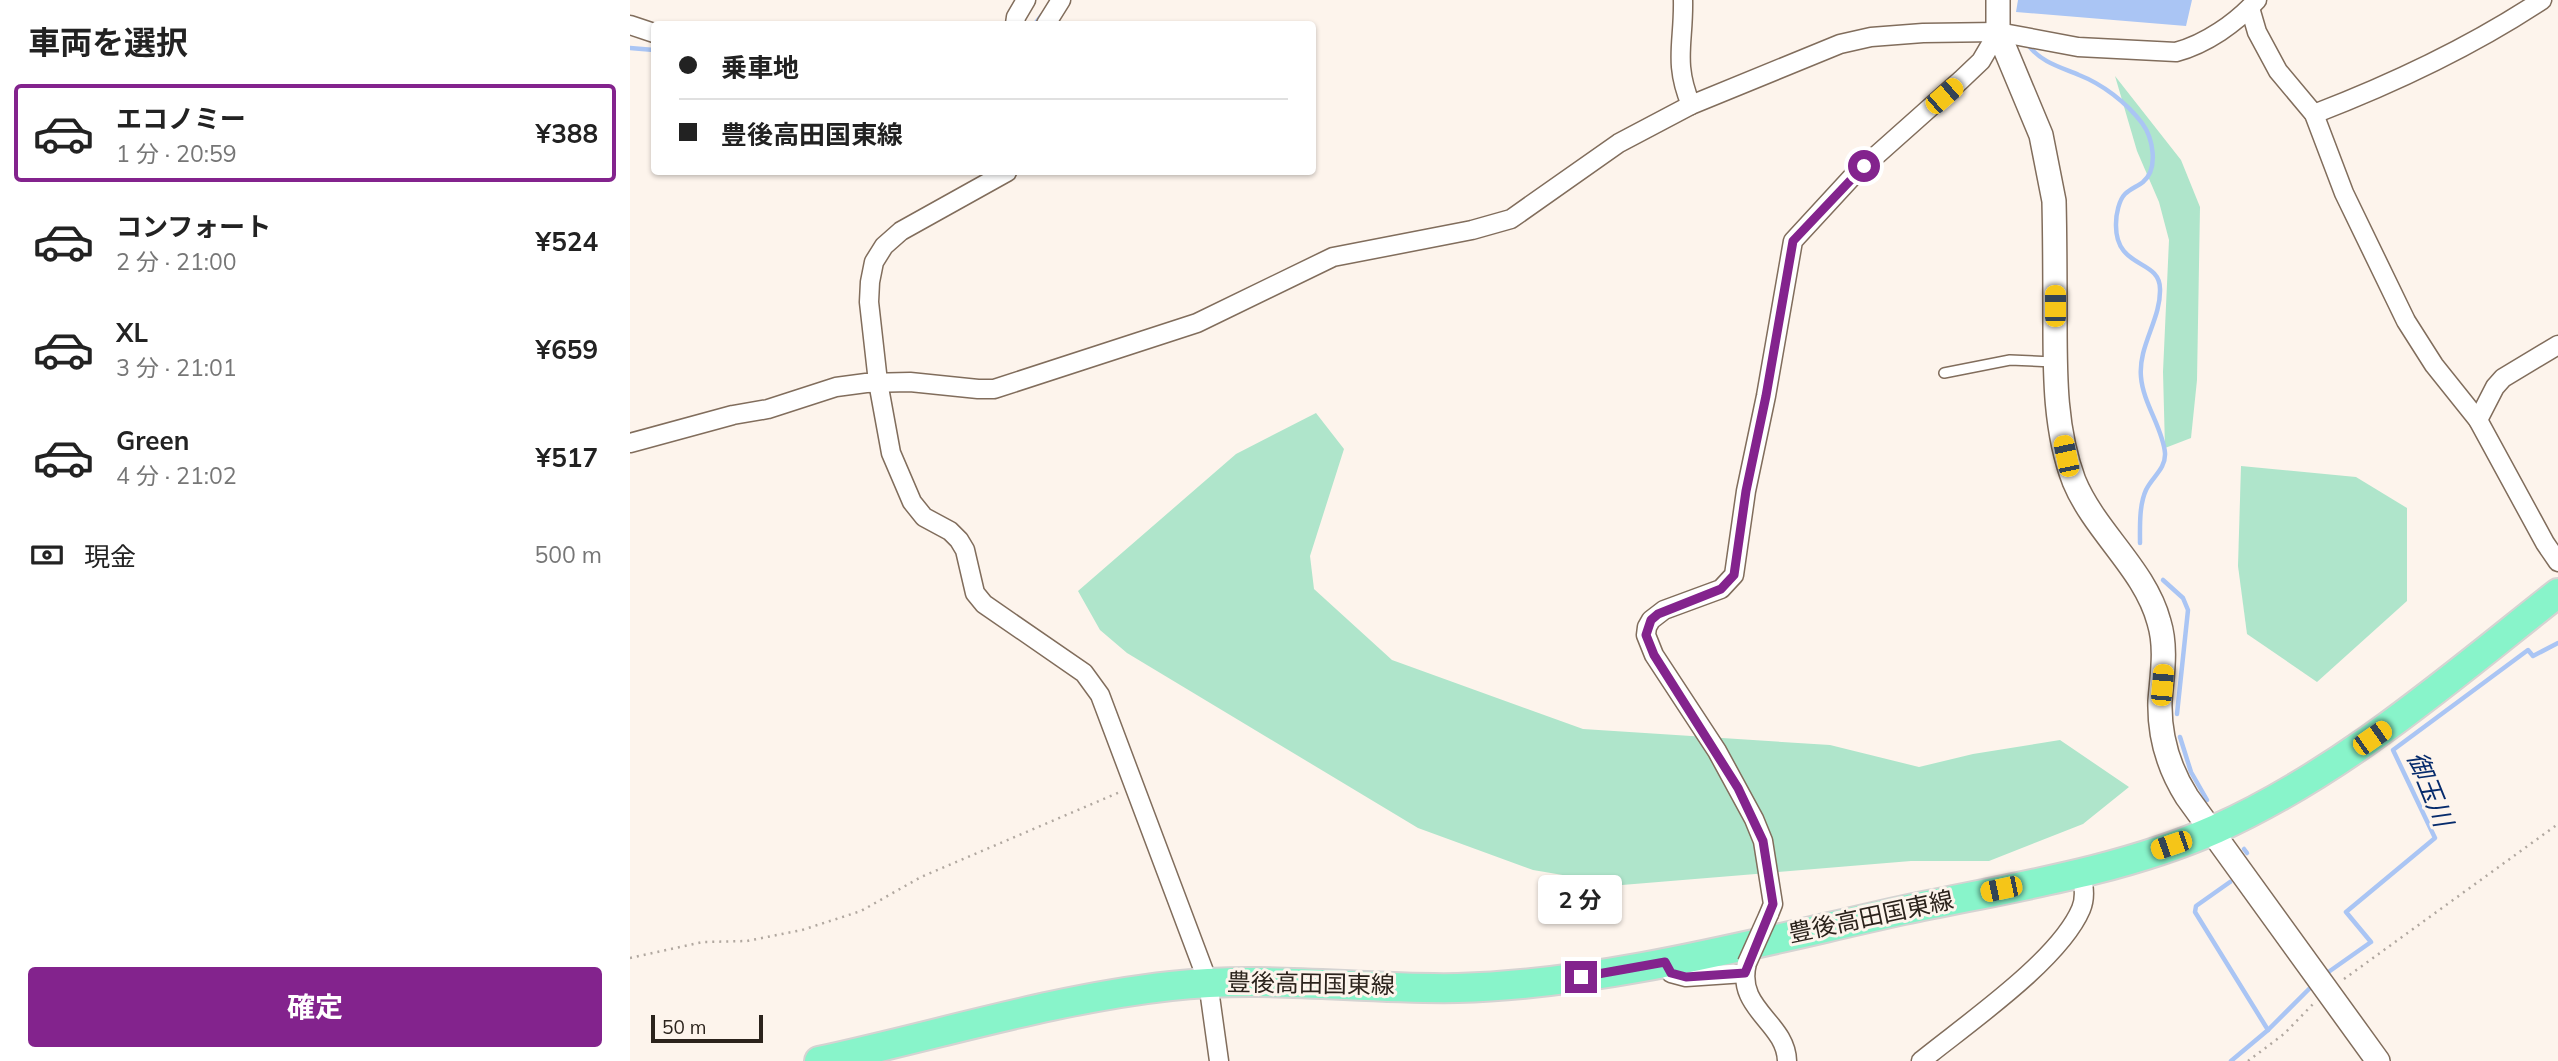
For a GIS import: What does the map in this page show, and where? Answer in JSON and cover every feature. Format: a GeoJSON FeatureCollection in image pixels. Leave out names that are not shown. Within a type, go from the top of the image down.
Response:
{"type":"FeatureCollection","features":[{"type":"Feature","properties":{"kind":"main road","name":"豊後高田国東線"},"geometry":{"type":"LineString","coordinates":[[819,1061],[1090,997],[1208,982],[1284,981],[1457,988],[1581,977],[1665,962],[2130,860],[2212,830],[2278,799],[2336,764],[2390,726],[2558,593]]}},
{"type":"Feature","properties":{"kind":"street"},"geometry":{"type":"LineString","coordinates":[[1015,21],[1026,0]]}},
{"type":"Feature","properties":{"kind":"street"},"geometry":{"type":"LineString","coordinates":[[1048,21],[1061,0]]}},
{"type":"Feature","properties":{"kind":"street"},"geometry":{"type":"LineString","coordinates":[[1683,0],[1679,58],[1683,86],[1690,105]]}},
{"type":"Feature","properties":{"kind":"street"},"geometry":{"type":"LineString","coordinates":[[1998,0],[1998,32],[2041,135],[2051,178],[2054,201],[2057,411],[2066,456],[2074,480],[2095,520],[2156,609],[2163,647],[2161,714],[2168,761],[2187,797],[2378,1061]]}},
{"type":"Feature","properties":{"kind":"street"},"geometry":{"type":"LineString","coordinates":[[2314,114],[2384,86],[2473,41],[2542,0]]}},
{"type":"Feature","properties":{"kind":"street"},"geometry":{"type":"LineString","coordinates":[[630,443],[733,415],[768,409],[836,387],[878,382],[910,382],[995,389],[1197,323],[1333,257],[1495,226],[1527,210],[1619,143],[1690,105],[1812,54],[1861,39],[1923,33],[1998,32],[2078,47],[2176,52],[2219,32],[2253,4]]}},
{"type":"Feature","properties":{"kind":"street"},"geometry":{"type":"LineString","coordinates":[[2253,4],[2257,32],[2278,71],[2314,114],[2344,193],[2392,297],[2426,354],[2478,420],[2558,562]]}},
{"type":"Feature","properties":{"kind":"street"},"geometry":{"type":"LineString","coordinates":[[630,25],[651,32]]}},
{"type":"Feature","properties":{"kind":"street"},"geometry":{"type":"LineString","coordinates":[[1787,1061],[1784,1045],[1749,996],[1745,984],[1746,968],[1773,904],[1763,841],[1717,751],[1654,655],[1646,635],[1647,627],[1651,620],[1664,610],[1721,589],[1734,575],[1746,491],[1766,396],[1793,241],[1852,177],[1971,71],[1998,32]]}},
{"type":"Feature","properties":{"kind":"street"},"geometry":{"type":"LineString","coordinates":[[1002,175],[901,231],[884,246],[874,262],[869,302],[878,382],[891,453],[912,502],[924,517],[950,531],[959,540],[965,550],[975,593],[984,604],[1084,673],[1100,695],[1208,982],[1219,1061]]}},
{"type":"Feature","properties":{"kind":"street"},"geometry":{"type":"LineString","coordinates":[[2478,420],[2494,387],[2502,378],[2558,345]]}},
{"type":"Feature","properties":{"kind":"street"},"geometry":{"type":"LineString","coordinates":[[1921,1061],[2006,992],[2053,948],[2074,922],[2082,907],[2084,883],[2080,872]]}},
{"type":"Feature","properties":{"kind":"street"},"geometry":{"type":"LineString","coordinates":[[1665,962],[1671,973],[1686,977],[1746,968]]}},
{"type":"Feature","properties":{"kind":"lane"},"geometry":{"type":"LineString","coordinates":[[1944,373],[2010,360],[2055,362]]}},
{"type":"Feature","properties":{"kind":"path"},"geometry":{"type":"LineString","coordinates":[[630,958],[704,942],[747,941],[802,930],[861,911],[921,877],[1134,786]]}},
{"type":"Feature","properties":{"kind":"path"},"geometry":{"type":"LineString","coordinates":[[2248,1061],[2284,1034],[2328,991],[2378,952],[2558,824]]}},
{"type":"Feature","properties":{"kind":"green space"},"geometry":{"type":"Polygon","coordinates":[[[2115,76],[2181,160],[2200,207],[2197,380],[2191,438],[2165,448],[2163,372],[2169,240],[2159,202],[2137,151],[2115,76]]]}},
{"type":"Feature","properties":{"kind":"green space"},"geometry":{"type":"Polygon","coordinates":[[[1316,413],[1344,449],[1310,556],[1314,589],[1392,660],[1583,729],[1830,745],[1919,767],[1973,754],[2060,740],[2129,787],[2083,824],[1989,861],[1911,861],[1622,885],[1533,870],[1418,828],[1127,653],[1100,630],[1078,591],[1236,454],[1316,413]]]}},
{"type":"Feature","properties":{"kind":"green space"},"geometry":{"type":"Polygon","coordinates":[[[2241,466],[2356,477],[2407,508],[2407,601],[2317,682],[2247,634],[2238,566],[2241,466]]]}},
{"type":"Feature","properties":{"kind":"water"},"geometry":{"type":"Polygon","coordinates":[[[2018,0],[2192,0],[2186,26],[2016,12],[2018,0]]]}},
{"type":"Feature","properties":{"kind":"waterway"},"geometry":{"type":"LineString","coordinates":[[1037,21],[1042,15]]}},
{"type":"Feature","properties":{"kind":"waterway"},"geometry":{"type":"LineString","coordinates":[[2029,46],[2045,60],[2088,79],[2113,94],[2142,123],[2153,153],[2148,176],[2123,197],[2116,224],[2122,249],[2129,257],[2153,272],[2160,289],[2157,311],[2143,354],[2141,377],[2145,396],[2161,435],[2165,459],[2142,502],[2140,543]]}},
{"type":"Feature","properties":{"kind":"waterway"},"geometry":{"type":"LineString","coordinates":[[630,48],[651,50]]}},
{"type":"Feature","properties":{"kind":"waterway"},"geometry":{"type":"LineString","coordinates":[[2163,580],[2183,598],[2188,610],[2177,714]]}},
{"type":"Feature","properties":{"kind":"waterway","name":"御玉川"},"geometry":{"type":"LineString","coordinates":[[2327,973],[2371,942],[2346,912],[2435,838],[2393,750],[2528,650],[2533,656],[2558,643]]}},
{"type":"Feature","properties":{"kind":"waterway"},"geometry":{"type":"LineString","coordinates":[[2180,737],[2191,772],[2207,800]]}},
{"type":"Feature","properties":{"kind":"waterway"},"geometry":{"type":"LineString","coordinates":[[2244,849],[2247,853]]}},
{"type":"Feature","properties":{"kind":"waterway"},"geometry":{"type":"LineString","coordinates":[[2230,882],[2196,906],[2195,912],[2268,1030]]}},
{"type":"Feature","properties":{"kind":"waterway","name":"御玉川"},"geometry":{"type":"LineString","coordinates":[[2231,1061],[2268,1030],[2309,989]]}},
{"type":"Feature","properties":{"kind":"route"},"geometry":{"type":"LineString","coordinates":[[1581,977],[1665,962],[1671,973],[1686,977],[1745,973],[1747,962],[1773,904],[1763,841],[1754,819],[1717,751],[1654,655],[1646,635],[1651,620],[1658,614],[1721,589],[1734,575],[1746,491],[1766,396],[1793,241],[1864,166]]}}]}
